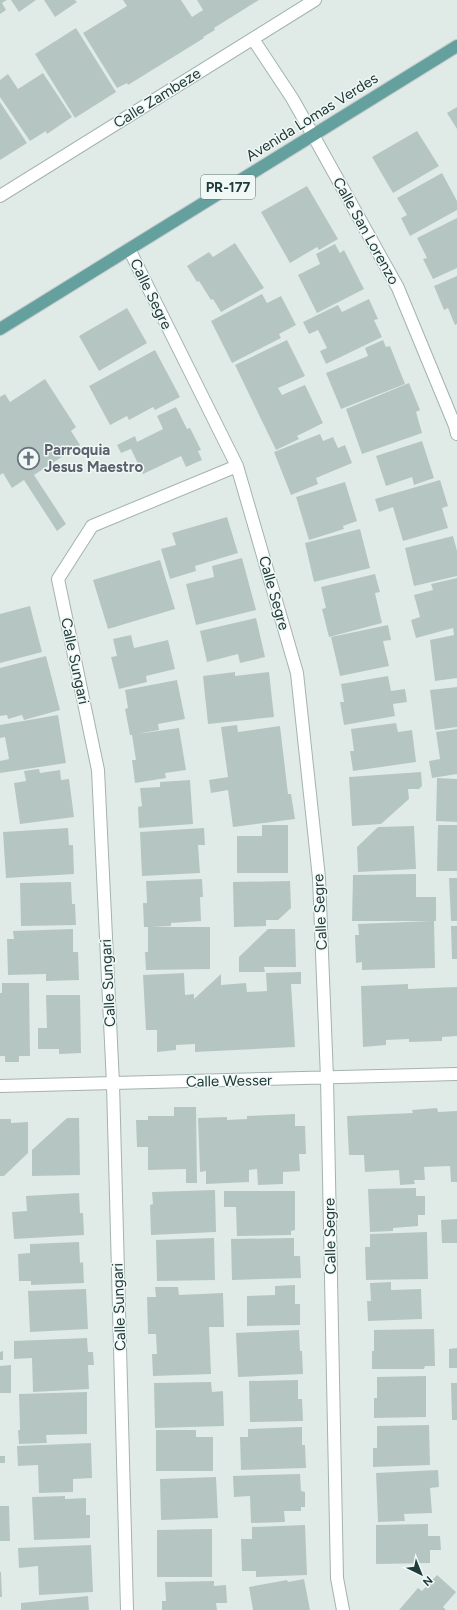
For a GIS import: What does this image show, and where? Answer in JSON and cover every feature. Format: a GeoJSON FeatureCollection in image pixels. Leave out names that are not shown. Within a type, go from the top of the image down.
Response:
{"type":"FeatureCollection","features":[{"type":"Feature","properties":{"kind":"main road","name":"Avenida Lomas Verdes"},"geometry":{"type":"LineString","coordinates":[[0,329],[457,46]]}},
{"type":"Feature","properties":{"kind":"street","name":"Calle Zambeze"},"geometry":{"type":"LineString","coordinates":[[0,196],[315,0]]}},
{"type":"Feature","properties":{"kind":"street","name":"Calle San Lorenzo"},"geometry":{"type":"LineString","coordinates":[[253,39],[292,98],[398,288],[457,434]]}},
{"type":"Feature","properties":{"kind":"street","name":"Calle Segre"},"geometry":{"type":"LineString","coordinates":[[129,249],[237,466],[297,673],[319,878],[326,1078],[337,1578],[343,1610]]}},
{"type":"Feature","properties":{"kind":"street","name":"Calle Sungari"},"geometry":{"type":"LineString","coordinates":[[127,1610],[113,1084],[98,770],[58,579],[92,526],[237,466]]}},
{"type":"Feature","properties":{"kind":"street","name":"Calle Wesser"},"geometry":{"type":"LineString","coordinates":[[0,1086],[457,1074]]}},
{"type":"Feature","properties":{"kind":"building"},"geometry":{"type":"Polygon","coordinates":[[[0,0],[7,0],[2,3],[6,10],[0,14],[0,0]]]}},
{"type":"Feature","properties":{"kind":"building"},"geometry":{"type":"Polygon","coordinates":[[[11,0],[36,0],[19,12],[11,0]]]}},
{"type":"Feature","properties":{"kind":"building"},"geometry":{"type":"Polygon","coordinates":[[[44,0],[75,0],[77,2],[55,17],[44,0]]]}},
{"type":"Feature","properties":{"kind":"building"},"geometry":{"type":"Polygon","coordinates":[[[123,0],[181,0],[192,17],[203,10],[197,0],[259,0],[214,28],[215,30],[203,37],[204,38],[128,85],[127,83],[117,88],[83,33],[127,6],[123,0]]]}},
{"type":"Feature","properties":{"kind":"building"},"geometry":{"type":"Polygon","coordinates":[[[76,28],[116,92],[75,118],[35,54],[76,28]]]}},
{"type":"Feature","properties":{"kind":"building"},"geometry":{"type":"Polygon","coordinates":[[[43,73],[72,117],[47,134],[46,131],[30,141],[0,97],[0,80],[8,74],[18,89],[43,73]]]}},
{"type":"Feature","properties":{"kind":"building"},"geometry":{"type":"Polygon","coordinates":[[[0,102],[27,143],[0,160],[0,102]]]}},
{"type":"Feature","properties":{"kind":"building"},"geometry":{"type":"Polygon","coordinates":[[[457,107],[457,129],[447,113],[457,107]]]}},
{"type":"Feature","properties":{"kind":"building"},"geometry":{"type":"Polygon","coordinates":[[[417,131],[439,166],[393,193],[372,157],[417,131]]]}},
{"type":"Feature","properties":{"kind":"building"},"geometry":{"type":"Polygon","coordinates":[[[442,173],[457,201],[457,210],[410,236],[401,218],[407,215],[397,198],[442,173]]]}},
{"type":"Feature","properties":{"kind":"building"},"geometry":{"type":"Polygon","coordinates":[[[307,186],[338,239],[319,250],[317,247],[290,263],[261,212],[307,186]]]}},
{"type":"Feature","properties":{"kind":"building"},"geometry":{"type":"Polygon","coordinates":[[[457,218],[457,268],[433,279],[423,259],[427,258],[417,238],[457,218]]]}},
{"type":"Feature","properties":{"kind":"building"},"geometry":{"type":"Polygon","coordinates":[[[235,243],[264,288],[221,312],[213,299],[211,300],[199,281],[197,282],[187,266],[209,252],[213,257],[235,243]]]}},
{"type":"Feature","properties":{"kind":"building"},"geometry":{"type":"Polygon","coordinates":[[[335,244],[340,253],[344,250],[364,289],[317,313],[298,275],[320,264],[316,254],[335,244]]]}},
{"type":"Feature","properties":{"kind":"building"},"geometry":{"type":"Polygon","coordinates":[[[457,276],[457,324],[455,325],[448,308],[444,310],[434,286],[457,276]]]}},
{"type":"Feature","properties":{"kind":"building"},"geometry":{"type":"Polygon","coordinates":[[[262,294],[267,303],[281,296],[296,325],[279,334],[281,338],[232,363],[211,321],[262,294]]]}},
{"type":"Feature","properties":{"kind":"building"},"geometry":{"type":"Polygon","coordinates":[[[369,299],[378,319],[374,320],[382,337],[326,364],[320,351],[327,348],[318,330],[309,334],[303,322],[338,305],[342,312],[369,299]]]}},
{"type":"Feature","properties":{"kind":"building"},"geometry":{"type":"Polygon","coordinates":[[[127,308],[147,343],[99,371],[79,336],[127,308]]]}},
{"type":"Feature","properties":{"kind":"building"},"geometry":{"type":"Polygon","coordinates":[[[287,340],[305,376],[278,388],[282,395],[305,385],[323,423],[297,436],[299,439],[276,450],[235,365],[287,340]]]}},
{"type":"Feature","properties":{"kind":"building"},"geometry":{"type":"Polygon","coordinates":[[[383,340],[386,347],[390,346],[405,384],[341,409],[326,373],[368,356],[365,348],[383,340]]]}},
{"type":"Feature","properties":{"kind":"building"},"geometry":{"type":"Polygon","coordinates":[[[155,350],[180,397],[155,410],[153,407],[129,420],[127,416],[110,425],[89,386],[155,350]]]}},
{"type":"Feature","properties":{"kind":"building","name":"Parroquia Jesus Maestro"},"geometry":{"type":"Polygon","coordinates":[[[45,379],[76,427],[71,431],[80,445],[34,475],[66,524],[57,531],[24,480],[12,488],[3,473],[0,475],[0,397],[5,394],[10,402],[45,379]]]}},
{"type":"Feature","properties":{"kind":"building"},"geometry":{"type":"Polygon","coordinates":[[[409,383],[420,410],[416,412],[422,433],[362,454],[346,409],[409,383]]]}},
{"type":"Feature","properties":{"kind":"building"},"geometry":{"type":"Polygon","coordinates":[[[176,407],[187,429],[190,428],[201,450],[198,451],[202,460],[186,467],[181,456],[143,474],[131,449],[121,453],[117,445],[135,436],[137,442],[163,429],[157,416],[176,407]]]}},
{"type":"Feature","properties":{"kind":"building"},"geometry":{"type":"Polygon","coordinates":[[[320,434],[323,441],[333,437],[338,448],[345,445],[352,463],[316,478],[318,484],[291,495],[274,452],[320,434]]]}},
{"type":"Feature","properties":{"kind":"building"},"geometry":{"type":"Polygon","coordinates":[[[422,441],[434,478],[414,485],[412,477],[386,486],[376,456],[422,441]]]}},
{"type":"Feature","properties":{"kind":"building"},"geometry":{"type":"Polygon","coordinates":[[[440,480],[448,506],[442,508],[448,528],[403,541],[393,507],[379,512],[375,499],[440,480]]]}},
{"type":"Feature","properties":{"kind":"building"},"geometry":{"type":"Polygon","coordinates":[[[345,482],[357,521],[343,526],[344,529],[309,540],[296,497],[345,482]]]}},
{"type":"Feature","properties":{"kind":"building"},"geometry":{"type":"Polygon","coordinates":[[[227,517],[238,553],[195,566],[196,571],[170,579],[161,549],[176,545],[172,533],[227,517]]]}},
{"type":"Feature","properties":{"kind":"building"},"geometry":{"type":"Polygon","coordinates":[[[360,529],[370,568],[314,582],[305,543],[360,529]]]}},
{"type":"Feature","properties":{"kind":"building"},"geometry":{"type":"Polygon","coordinates":[[[453,536],[457,551],[457,576],[414,586],[405,548],[453,536]]]}},
{"type":"Feature","properties":{"kind":"building"},"geometry":{"type":"Polygon","coordinates":[[[242,558],[256,610],[196,625],[186,584],[214,577],[212,566],[242,558]]]}},
{"type":"Feature","properties":{"kind":"building"},"geometry":{"type":"Polygon","coordinates":[[[160,560],[175,609],[108,629],[93,580],[160,560]]]}},
{"type":"Feature","properties":{"kind":"building"},"geometry":{"type":"Polygon","coordinates":[[[375,574],[380,592],[375,593],[382,623],[329,637],[322,609],[326,608],[321,587],[375,574]]]}},
{"type":"Feature","properties":{"kind":"building"},"geometry":{"type":"Polygon","coordinates":[[[457,578],[457,678],[435,681],[430,640],[454,635],[453,628],[416,638],[411,620],[420,617],[414,595],[433,590],[431,584],[457,578]]]}},
{"type":"Feature","properties":{"kind":"building"},"geometry":{"type":"Polygon","coordinates":[[[30,606],[42,652],[0,663],[0,614],[30,606]]]}},
{"type":"Feature","properties":{"kind":"building"},"geometry":{"type":"Polygon","coordinates":[[[256,618],[265,657],[240,663],[238,654],[207,662],[200,631],[256,618]]]}},
{"type":"Feature","properties":{"kind":"building"},"geometry":{"type":"Polygon","coordinates":[[[388,625],[391,640],[383,641],[389,666],[340,676],[331,637],[388,625]]]}},
{"type":"Feature","properties":{"kind":"building"},"geometry":{"type":"Polygon","coordinates":[[[131,635],[134,648],[168,640],[175,669],[146,676],[147,682],[119,689],[111,657],[117,656],[113,639],[131,635]]]}},
{"type":"Feature","properties":{"kind":"building"},"geometry":{"type":"Polygon","coordinates":[[[46,656],[60,710],[24,720],[22,715],[8,719],[7,715],[0,716],[0,668],[46,656]]]}},
{"type":"Feature","properties":{"kind":"building"},"geometry":{"type":"Polygon","coordinates":[[[235,672],[235,676],[269,672],[274,717],[208,724],[203,676],[235,672]]]}},
{"type":"Feature","properties":{"kind":"building"},"geometry":{"type":"Polygon","coordinates":[[[388,676],[391,691],[405,689],[407,702],[393,704],[395,716],[344,725],[340,702],[344,702],[341,684],[388,676]]]}},
{"type":"Feature","properties":{"kind":"building"},"geometry":{"type":"Polygon","coordinates":[[[177,680],[185,719],[158,724],[159,730],[137,734],[179,728],[186,770],[165,773],[166,778],[135,783],[132,760],[136,760],[132,735],[130,735],[125,709],[128,708],[125,690],[177,680]]]}},
{"type":"Feature","properties":{"kind":"building"},"geometry":{"type":"Polygon","coordinates":[[[457,687],[457,727],[435,730],[430,690],[457,687]]]}},
{"type":"Feature","properties":{"kind":"building"},"geometry":{"type":"Polygon","coordinates":[[[58,715],[66,763],[0,773],[0,761],[9,759],[5,737],[0,738],[0,725],[58,715]]]}},
{"type":"Feature","properties":{"kind":"building"},"geometry":{"type":"Polygon","coordinates":[[[396,723],[398,732],[412,730],[416,762],[353,771],[350,751],[354,751],[351,729],[396,723]]]}},
{"type":"Feature","properties":{"kind":"building"},"geometry":{"type":"Polygon","coordinates":[[[237,725],[238,732],[280,726],[288,794],[291,794],[295,819],[233,827],[228,790],[211,793],[209,780],[228,777],[221,727],[237,725]]]}},
{"type":"Feature","properties":{"kind":"building"},"geometry":{"type":"Polygon","coordinates":[[[457,729],[457,774],[432,778],[429,761],[440,759],[436,732],[457,729]]]}},
{"type":"Feature","properties":{"kind":"building"},"geometry":{"type":"Polygon","coordinates":[[[39,769],[40,773],[60,770],[61,780],[69,779],[74,817],[20,824],[14,783],[26,781],[24,771],[39,769]]]}},
{"type":"Feature","properties":{"kind":"building"},"geometry":{"type":"Polygon","coordinates":[[[421,772],[422,786],[419,789],[408,789],[409,799],[381,824],[352,826],[349,777],[421,772]]]}},
{"type":"Feature","properties":{"kind":"building"},"geometry":{"type":"Polygon","coordinates":[[[437,778],[457,779],[457,822],[436,821],[437,778]]]}},
{"type":"Feature","properties":{"kind":"building"},"geometry":{"type":"Polygon","coordinates":[[[190,780],[193,824],[139,828],[138,807],[142,806],[140,788],[160,787],[160,782],[190,780]]]}},
{"type":"Feature","properties":{"kind":"building"},"geometry":{"type":"Polygon","coordinates":[[[262,825],[288,825],[288,873],[237,873],[237,836],[262,836],[262,825]]]}},
{"type":"Feature","properties":{"kind":"building"},"geometry":{"type":"Polygon","coordinates":[[[438,825],[457,825],[457,871],[437,871],[438,825]]]}},
{"type":"Feature","properties":{"kind":"building"},"geometry":{"type":"Polygon","coordinates":[[[414,826],[416,869],[358,872],[357,847],[378,827],[414,826]]]}},
{"type":"Feature","properties":{"kind":"building"},"geometry":{"type":"Polygon","coordinates":[[[68,828],[69,845],[73,845],[74,874],[6,878],[3,832],[68,828]]]}},
{"type":"Feature","properties":{"kind":"building"},"geometry":{"type":"Polygon","coordinates":[[[204,828],[205,845],[198,845],[200,873],[142,876],[140,832],[204,828]]]}},
{"type":"Feature","properties":{"kind":"building"},"geometry":{"type":"Polygon","coordinates":[[[416,874],[416,897],[436,897],[436,921],[434,921],[435,968],[362,970],[362,962],[356,963],[355,935],[359,935],[358,924],[431,921],[352,921],[353,875],[416,874]]]}},
{"type":"Feature","properties":{"kind":"building"},"geometry":{"type":"Polygon","coordinates":[[[449,878],[457,878],[457,921],[451,921],[449,878]]]}},
{"type":"Feature","properties":{"kind":"building"},"geometry":{"type":"Polygon","coordinates":[[[202,879],[203,897],[200,897],[201,921],[171,923],[171,926],[151,927],[210,927],[210,969],[146,970],[145,952],[148,952],[148,927],[144,927],[143,903],[147,903],[146,881],[202,879]]]}},
{"type":"Feature","properties":{"kind":"building"},"geometry":{"type":"Polygon","coordinates":[[[290,881],[291,908],[278,920],[266,920],[266,926],[234,927],[233,882],[290,881]]]}},
{"type":"Feature","properties":{"kind":"building"},"geometry":{"type":"Polygon","coordinates":[[[71,882],[72,904],[75,904],[76,925],[21,926],[20,883],[71,882]]]}},
{"type":"Feature","properties":{"kind":"building"},"geometry":{"type":"Polygon","coordinates":[[[451,926],[457,926],[457,959],[452,959],[451,926]]]}},
{"type":"Feature","properties":{"kind":"building"},"geometry":{"type":"Polygon","coordinates":[[[73,929],[73,952],[78,952],[79,980],[46,981],[46,974],[8,975],[7,939],[14,939],[13,931],[73,929]]]}},
{"type":"Feature","properties":{"kind":"building"},"geometry":{"type":"Polygon","coordinates":[[[268,929],[295,929],[296,967],[264,967],[265,972],[239,972],[239,957],[268,929]]]}},
{"type":"Feature","properties":{"kind":"building"},"geometry":{"type":"Polygon","coordinates":[[[301,972],[301,984],[291,984],[295,1047],[195,1052],[195,1044],[176,1045],[176,1050],[157,1052],[157,1030],[146,1030],[143,975],[184,973],[185,995],[194,994],[194,999],[221,974],[221,985],[246,983],[247,992],[267,991],[266,973],[301,972]]]}},
{"type":"Feature","properties":{"kind":"building"},"geometry":{"type":"Polygon","coordinates":[[[2,983],[29,983],[30,1056],[19,1056],[19,1062],[5,1062],[5,1056],[0,1056],[0,993],[2,993],[2,983]]]}},
{"type":"Feature","properties":{"kind":"building"},"geometry":{"type":"Polygon","coordinates":[[[408,984],[408,989],[457,987],[457,1036],[442,1037],[442,1041],[409,1042],[409,1039],[386,1040],[386,1045],[363,1047],[361,986],[408,984]]]}},
{"type":"Feature","properties":{"kind":"building"},"geometry":{"type":"Polygon","coordinates":[[[46,995],[80,995],[81,1053],[59,1054],[59,1049],[38,1049],[38,1028],[47,1028],[46,995]]]}},
{"type":"Feature","properties":{"kind":"building"},"geometry":{"type":"Polygon","coordinates":[[[174,1107],[196,1107],[197,1183],[186,1183],[186,1169],[148,1170],[148,1147],[137,1147],[136,1120],[148,1120],[148,1116],[174,1116],[174,1107]]]}},
{"type":"Feature","properties":{"kind":"building"},"geometry":{"type":"Polygon","coordinates":[[[437,1108],[438,1112],[457,1111],[457,1182],[451,1182],[450,1166],[424,1167],[425,1180],[414,1180],[415,1184],[400,1185],[399,1170],[365,1172],[364,1155],[349,1155],[347,1116],[413,1113],[412,1110],[437,1108]]]}},
{"type":"Feature","properties":{"kind":"building"},"geometry":{"type":"Polygon","coordinates":[[[295,1114],[295,1126],[305,1126],[306,1154],[299,1154],[300,1171],[283,1172],[283,1184],[258,1185],[257,1169],[249,1170],[249,1182],[206,1184],[206,1171],[200,1172],[198,1118],[227,1117],[227,1120],[247,1119],[247,1116],[295,1114]]]}},
{"type":"Feature","properties":{"kind":"building"},"geometry":{"type":"Polygon","coordinates":[[[67,1118],[79,1118],[80,1175],[32,1176],[32,1150],[67,1118]]]}},
{"type":"Feature","properties":{"kind":"building"},"geometry":{"type":"Polygon","coordinates":[[[0,1119],[11,1119],[11,1123],[28,1122],[28,1153],[4,1176],[0,1176],[0,1119]]]}},
{"type":"Feature","properties":{"kind":"building"},"geometry":{"type":"Polygon","coordinates":[[[416,1188],[416,1196],[425,1196],[425,1215],[418,1215],[418,1226],[393,1228],[393,1231],[370,1232],[368,1189],[416,1188]]]}},
{"type":"Feature","properties":{"kind":"building"},"geometry":{"type":"Polygon","coordinates":[[[215,1190],[216,1232],[151,1235],[150,1205],[153,1204],[152,1192],[215,1190]]]}},
{"type":"Feature","properties":{"kind":"building"},"geometry":{"type":"Polygon","coordinates":[[[224,1191],[295,1191],[295,1230],[291,1231],[291,1235],[237,1236],[236,1207],[224,1207],[224,1191]]]}},
{"type":"Feature","properties":{"kind":"building"},"geometry":{"type":"Polygon","coordinates":[[[79,1193],[80,1213],[83,1213],[84,1235],[14,1239],[12,1212],[27,1211],[26,1196],[79,1193]]]}},
{"type":"Feature","properties":{"kind":"building"},"geometry":{"type":"Polygon","coordinates":[[[457,1219],[457,1243],[442,1243],[441,1220],[457,1219]]]}},
{"type":"Feature","properties":{"kind":"building"},"geometry":{"type":"Polygon","coordinates":[[[427,1232],[428,1279],[366,1280],[365,1247],[370,1247],[370,1234],[427,1232]]]}},
{"type":"Feature","properties":{"kind":"building"},"geometry":{"type":"Polygon","coordinates":[[[214,1238],[215,1280],[157,1281],[156,1240],[214,1238]]]}},
{"type":"Feature","properties":{"kind":"building"},"geometry":{"type":"Polygon","coordinates":[[[294,1238],[294,1256],[300,1256],[301,1278],[232,1280],[231,1239],[294,1238]]]}},
{"type":"Feature","properties":{"kind":"building"},"geometry":{"type":"Polygon","coordinates":[[[79,1242],[80,1263],[83,1262],[84,1283],[31,1285],[31,1281],[19,1281],[18,1254],[30,1253],[30,1244],[79,1242]]]}},
{"type":"Feature","properties":{"kind":"building"},"geometry":{"type":"Polygon","coordinates":[[[391,1282],[391,1290],[421,1289],[422,1319],[368,1321],[367,1301],[371,1301],[370,1283],[391,1282]]]}},
{"type":"Feature","properties":{"kind":"building"},"geometry":{"type":"Polygon","coordinates":[[[295,1285],[295,1304],[300,1304],[300,1325],[247,1326],[247,1296],[275,1295],[275,1286],[295,1285]]]}},
{"type":"Feature","properties":{"kind":"building"},"geometry":{"type":"Polygon","coordinates":[[[155,1287],[178,1287],[179,1295],[223,1293],[224,1327],[209,1327],[211,1374],[153,1376],[152,1354],[157,1354],[156,1334],[148,1334],[147,1297],[156,1297],[155,1287]]]}},
{"type":"Feature","properties":{"kind":"building"},"geometry":{"type":"Polygon","coordinates":[[[86,1289],[88,1329],[30,1332],[28,1291],[86,1289]]]}},
{"type":"Feature","properties":{"kind":"building"},"geometry":{"type":"Polygon","coordinates":[[[434,1329],[435,1366],[425,1366],[424,1369],[372,1369],[374,1330],[434,1329]]]}},
{"type":"Feature","properties":{"kind":"building"},"geometry":{"type":"Polygon","coordinates":[[[299,1330],[303,1374],[238,1377],[236,1333],[299,1330]]]}},
{"type":"Feature","properties":{"kind":"building"},"geometry":{"type":"Polygon","coordinates":[[[87,1338],[88,1352],[93,1352],[94,1365],[88,1365],[89,1389],[33,1392],[32,1358],[14,1359],[14,1341],[87,1338]]]}},
{"type":"Feature","properties":{"kind":"building"},"geometry":{"type":"Polygon","coordinates":[[[457,1348],[457,1368],[449,1368],[449,1349],[457,1348]]]}},
{"type":"Feature","properties":{"kind":"building"},"geometry":{"type":"Polygon","coordinates":[[[3,1351],[3,1360],[0,1360],[0,1352],[3,1351]]]}},
{"type":"Feature","properties":{"kind":"building"},"geometry":{"type":"Polygon","coordinates":[[[11,1365],[11,1393],[0,1393],[0,1366],[11,1365]]]}},
{"type":"Feature","properties":{"kind":"building"},"geometry":{"type":"Polygon","coordinates":[[[426,1376],[426,1417],[374,1418],[374,1398],[377,1398],[377,1377],[426,1376]]]}},
{"type":"Feature","properties":{"kind":"building"},"geometry":{"type":"Polygon","coordinates":[[[298,1380],[298,1399],[302,1399],[303,1421],[250,1422],[249,1381],[298,1380]]]}},
{"type":"Feature","properties":{"kind":"building"},"geometry":{"type":"Polygon","coordinates":[[[211,1382],[212,1392],[223,1391],[224,1426],[155,1428],[154,1383],[211,1382]]]}},
{"type":"Feature","properties":{"kind":"building"},"geometry":{"type":"Polygon","coordinates":[[[451,1383],[457,1383],[457,1420],[452,1420],[451,1383]]]}},
{"type":"Feature","properties":{"kind":"building"},"geometry":{"type":"Polygon","coordinates":[[[87,1392],[87,1434],[46,1435],[47,1443],[19,1444],[19,1394],[87,1392]]]}},
{"type":"Feature","properties":{"kind":"building"},"geometry":{"type":"Polygon","coordinates":[[[429,1425],[430,1465],[373,1467],[373,1448],[377,1448],[377,1426],[429,1425]]]}},
{"type":"Feature","properties":{"kind":"building"},"geometry":{"type":"Polygon","coordinates":[[[302,1427],[302,1445],[305,1445],[306,1468],[241,1470],[240,1437],[248,1437],[248,1429],[302,1427]]]}},
{"type":"Feature","properties":{"kind":"building"},"geometry":{"type":"Polygon","coordinates":[[[156,1430],[196,1430],[196,1437],[213,1437],[213,1471],[156,1471],[156,1430]]]}},
{"type":"Feature","properties":{"kind":"building"},"geometry":{"type":"Polygon","coordinates":[[[91,1443],[92,1478],[73,1479],[73,1492],[39,1493],[38,1465],[18,1466],[17,1446],[91,1443]]]}},
{"type":"Feature","properties":{"kind":"building"},"geometry":{"type":"Polygon","coordinates":[[[0,1456],[5,1456],[5,1463],[0,1463],[0,1456]]]}},
{"type":"Feature","properties":{"kind":"building"},"geometry":{"type":"Polygon","coordinates":[[[438,1470],[439,1487],[430,1488],[432,1513],[404,1514],[405,1521],[378,1522],[376,1473],[438,1470]]]}},
{"type":"Feature","properties":{"kind":"building"},"geometry":{"type":"Polygon","coordinates":[[[300,1474],[301,1491],[305,1492],[305,1507],[301,1507],[301,1511],[284,1511],[285,1522],[251,1523],[250,1496],[234,1497],[233,1476],[300,1474]]]}},
{"type":"Feature","properties":{"kind":"building"},"geometry":{"type":"Polygon","coordinates":[[[216,1477],[218,1518],[161,1520],[160,1479],[216,1477]]]}},
{"type":"Feature","properties":{"kind":"building"},"geometry":{"type":"Polygon","coordinates":[[[65,1496],[65,1499],[86,1498],[86,1515],[90,1515],[90,1538],[34,1540],[32,1497],[65,1496]]]}},
{"type":"Feature","properties":{"kind":"building"},"geometry":{"type":"Polygon","coordinates":[[[0,1506],[9,1506],[10,1541],[0,1541],[0,1506]]]}},
{"type":"Feature","properties":{"kind":"building"},"geometry":{"type":"Polygon","coordinates":[[[428,1524],[428,1536],[440,1536],[441,1550],[430,1550],[430,1563],[376,1564],[376,1525],[428,1524]]]}},
{"type":"Feature","properties":{"kind":"building"},"geometry":{"type":"Polygon","coordinates":[[[305,1525],[307,1575],[256,1577],[256,1571],[242,1571],[241,1539],[252,1539],[252,1527],[305,1525]]]}},
{"type":"Feature","properties":{"kind":"building"},"geometry":{"type":"Polygon","coordinates":[[[212,1529],[212,1577],[157,1577],[157,1530],[212,1529]]]}},
{"type":"Feature","properties":{"kind":"building"},"geometry":{"type":"Polygon","coordinates":[[[91,1545],[93,1592],[39,1595],[38,1566],[19,1568],[18,1548],[91,1545]]]}},
{"type":"Feature","properties":{"kind":"building"},"geometry":{"type":"Polygon","coordinates":[[[1,1572],[2,1597],[0,1597],[1,1572]]]}},
{"type":"Feature","properties":{"kind":"building"},"geometry":{"type":"Polygon","coordinates":[[[437,1575],[456,1592],[443,1607],[446,1610],[399,1610],[418,1588],[422,1591],[437,1575]]]}},
{"type":"Feature","properties":{"kind":"building"},"geometry":{"type":"Polygon","coordinates":[[[304,1579],[310,1610],[253,1610],[249,1587],[287,1580],[288,1582],[304,1579]]]}},
{"type":"Feature","properties":{"kind":"building"},"geometry":{"type":"Polygon","coordinates":[[[214,1581],[214,1586],[226,1585],[227,1603],[216,1603],[217,1610],[162,1610],[162,1601],[166,1601],[165,1582],[214,1581]]]}},
{"type":"Feature","properties":{"kind":"building"},"geometry":{"type":"Polygon","coordinates":[[[88,1596],[89,1610],[21,1610],[21,1603],[88,1596]]]}},
{"type":"Feature","properties":{"kind":"place","name":"Parroquia Jesus Maestro"},"geometry":{"type":"Point","coordinates":[29,459]}}]}
